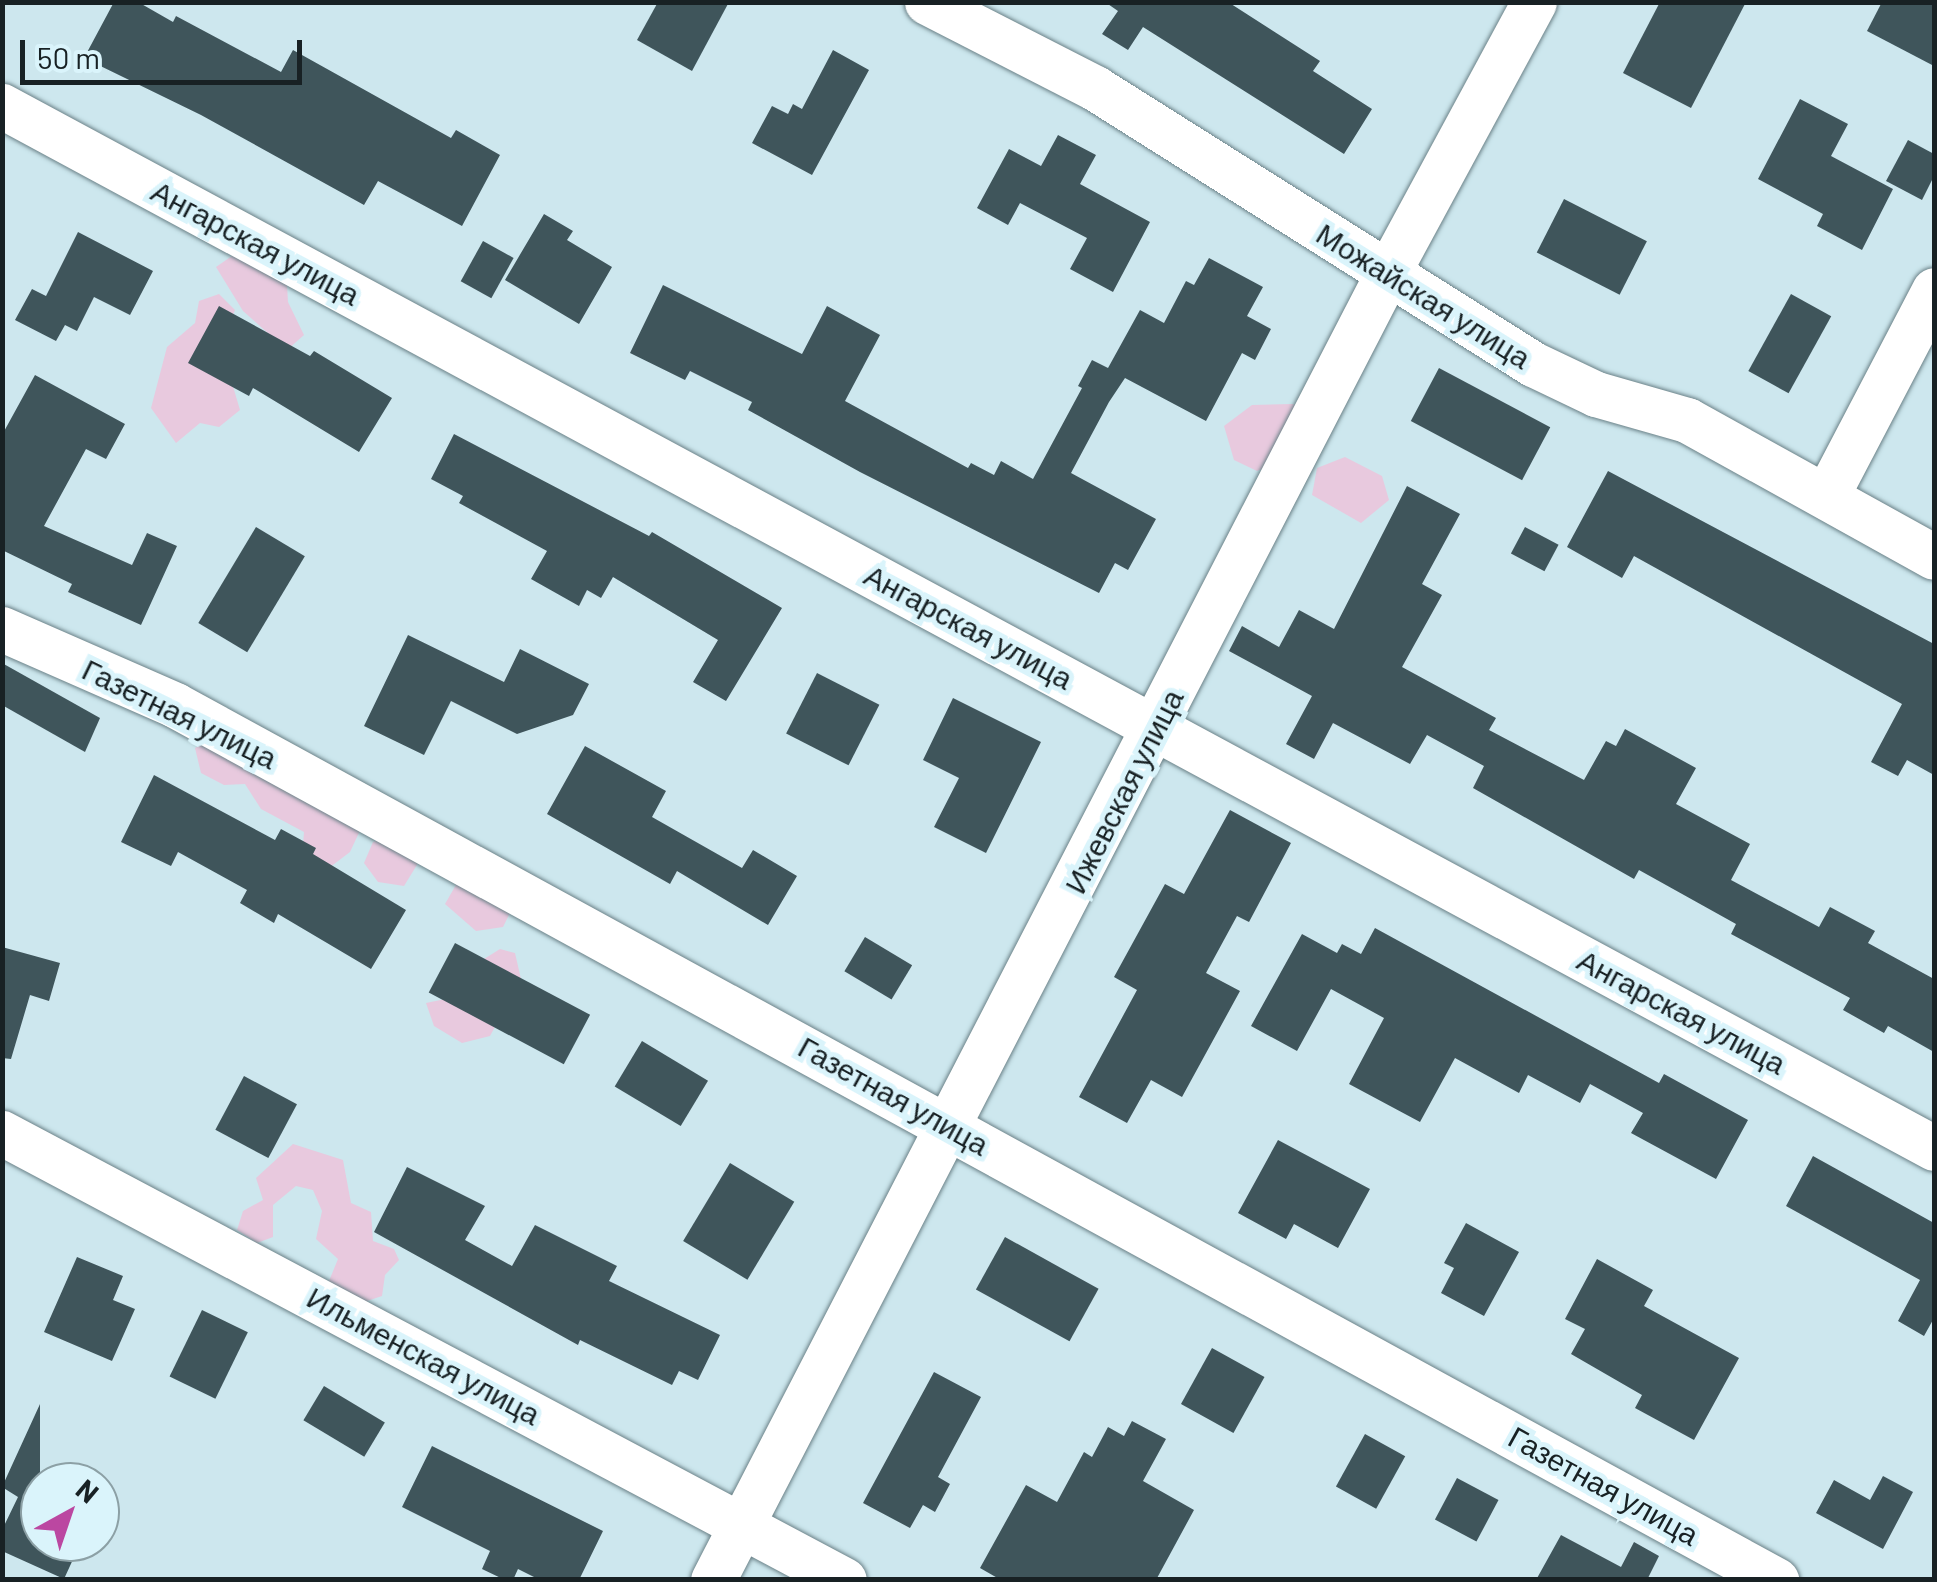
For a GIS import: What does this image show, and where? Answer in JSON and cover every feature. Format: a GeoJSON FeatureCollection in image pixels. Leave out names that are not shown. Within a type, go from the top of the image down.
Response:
{"type":"FeatureCollection","features":[{"type":"Feature","properties":{"kind":"street","name":"Можайская улица"},"geometry":{"type":"LineString","coordinates":[[927,2],[1095,88],[1532,364],[1596,394],[1687,420],[1934,558]]}},
{"type":"Feature","properties":{"kind":"street","name":"Ижевская улица"},"geometry":{"type":"LineString","coordinates":[[713,1580],[1388,274],[1534,2]]}},
{"type":"Feature","properties":{"kind":"street","name":"Ангарская улица"},"geometry":{"type":"LineString","coordinates":[[2,106],[1934,1148]]}},
{"type":"Feature","properties":{"kind":"street"},"geometry":{"type":"LineString","coordinates":[[1827,495],[1934,290]]}},
{"type":"Feature","properties":{"kind":"street","name":"Газетная улица"},"geometry":{"type":"LineString","coordinates":[[2,630],[175,705],[1776,1580]]}},
{"type":"Feature","properties":{"kind":"street","name":"Ильменская улица"},"geometry":{"type":"LineString","coordinates":[[2,1133],[742,1522],[844,1580]]}},
{"type":"Feature","properties":{"kind":"shaded area"},"geometry":{"type":"Polygon","coordinates":[[[242,249],[286,268],[288,302],[304,335],[287,350],[243,311],[216,267],[242,249]]]}},
{"type":"Feature","properties":{"kind":"shaded area"},"geometry":{"type":"Polygon","coordinates":[[[219,294],[235,310],[221,346],[240,410],[219,427],[200,423],[176,443],[151,408],[167,347],[195,323],[199,301],[219,294]]]}},
{"type":"Feature","properties":{"kind":"shaded area"},"geometry":{"type":"Polygon","coordinates":[[[1293,404],[1319,422],[1309,451],[1257,471],[1234,460],[1224,426],[1252,405],[1293,404]]]}},
{"type":"Feature","properties":{"kind":"shaded area"},"geometry":{"type":"Polygon","coordinates":[[[1345,457],[1382,476],[1389,500],[1361,523],[1312,495],[1317,468],[1345,457]]]}},
{"type":"Feature","properties":{"kind":"shaded area"},"geometry":{"type":"Polygon","coordinates":[[[216,737],[364,822],[350,852],[313,880],[301,869],[304,832],[261,809],[245,784],[224,785],[201,773],[195,748],[216,737]]]}},
{"type":"Feature","properties":{"kind":"shaded area"},"geometry":{"type":"Polygon","coordinates":[[[389,835],[420,860],[404,886],[378,882],[364,863],[373,842],[389,835]]]}},
{"type":"Feature","properties":{"kind":"shaded area"},"geometry":{"type":"Polygon","coordinates":[[[457,883],[512,909],[503,927],[476,931],[445,904],[457,883]]]}},
{"type":"Feature","properties":{"kind":"shaded area"},"geometry":{"type":"Polygon","coordinates":[[[500,949],[515,953],[521,979],[490,1036],[462,1043],[434,1026],[426,1003],[450,998],[476,964],[500,949]]]}},
{"type":"Feature","properties":{"kind":"shaded area"},"geometry":{"type":"Polygon","coordinates":[[[293,1144],[343,1160],[351,1203],[371,1212],[373,1241],[394,1249],[399,1260],[385,1275],[382,1296],[358,1304],[329,1281],[338,1259],[316,1239],[322,1211],[313,1190],[296,1186],[273,1205],[273,1237],[257,1243],[237,1230],[243,1211],[263,1200],[256,1178],[293,1144]]]}},
{"type":"Feature","properties":{"kind":"building"},"geometry":{"type":"Polygon","coordinates":[[[114,2],[138,2],[173,22],[176,16],[281,72],[293,50],[451,138],[456,130],[500,155],[462,226],[378,181],[364,205],[201,115],[84,58],[114,2]]]}},
{"type":"Feature","properties":{"kind":"building"},"geometry":{"type":"Polygon","coordinates":[[[658,2],[729,2],[692,71],[637,40],[658,2]]]}},
{"type":"Feature","properties":{"kind":"building"},"geometry":{"type":"Polygon","coordinates":[[[1105,2],[1228,2],[1320,61],[1313,71],[1372,109],[1344,154],[1143,27],[1128,50],[1102,34],[1118,11],[1105,2]]]}},
{"type":"Feature","properties":{"kind":"building"},"geometry":{"type":"Polygon","coordinates":[[[1660,2],[1746,2],[1691,108],[1623,73],[1660,2]]]}},
{"type":"Feature","properties":{"kind":"building"},"geometry":{"type":"Polygon","coordinates":[[[1882,2],[1934,2],[1934,66],[1867,31],[1882,2]]]}},
{"type":"Feature","properties":{"kind":"building"},"geometry":{"type":"Polygon","coordinates":[[[833,50],[869,70],[812,175],[752,143],[772,106],[788,114],[793,104],[802,109],[833,50]]]}},
{"type":"Feature","properties":{"kind":"building"},"geometry":{"type":"Polygon","coordinates":[[[1800,99],[1848,124],[1831,156],[1893,189],[1862,250],[1817,226],[1823,214],[1758,179],[1800,99]]]}},
{"type":"Feature","properties":{"kind":"building"},"geometry":{"type":"Polygon","coordinates":[[[1058,135],[1096,155],[1080,184],[1150,222],[1113,292],[1070,269],[1087,238],[1020,203],[1008,225],[977,208],[1009,149],[1041,166],[1058,135]]]}},
{"type":"Feature","properties":{"kind":"building"},"geometry":{"type":"Polygon","coordinates":[[[1908,140],[1934,154],[1934,176],[1922,200],[1886,181],[1908,140]]]}},
{"type":"Feature","properties":{"kind":"building"},"geometry":{"type":"Polygon","coordinates":[[[1564,199],[1647,241],[1620,295],[1537,252],[1564,199]]]}},
{"type":"Feature","properties":{"kind":"building"},"geometry":{"type":"Polygon","coordinates":[[[544,214],[573,231],[567,240],[612,267],[579,324],[505,280],[544,214]]]}},
{"type":"Feature","properties":{"kind":"building"},"geometry":{"type":"Polygon","coordinates":[[[78,232],[153,271],[130,315],[94,297],[77,331],[65,325],[56,341],[15,320],[32,289],[46,296],[78,232]]]}},
{"type":"Feature","properties":{"kind":"building"},"geometry":{"type":"Polygon","coordinates":[[[483,241],[514,258],[491,298],[461,281],[483,241]]]}},
{"type":"Feature","properties":{"kind":"building"},"geometry":{"type":"Polygon","coordinates":[[[1209,258],[1263,287],[1247,316],[1271,329],[1255,360],[1242,353],[1206,421],[1125,378],[1109,402],[1071,473],[1156,519],[1128,570],[1115,563],[1099,593],[860,472],[748,410],[752,402],[690,371],[685,380],[630,353],[663,285],[802,354],[827,306],[880,335],[845,401],[968,468],[971,463],[994,475],[1001,461],[1033,479],[1082,388],[1078,386],[1092,360],[1108,368],[1140,310],[1164,323],[1186,281],[1194,285],[1209,258]]]}},
{"type":"Feature","properties":{"kind":"building"},"geometry":{"type":"Polygon","coordinates":[[[1791,294],[1831,316],[1789,393],[1748,371],[1791,294]]]}},
{"type":"Feature","properties":{"kind":"building"},"geometry":{"type":"Polygon","coordinates":[[[219,306],[310,356],[314,351],[392,398],[359,452],[253,388],[249,396],[188,363],[219,306]]]}},
{"type":"Feature","properties":{"kind":"building"},"geometry":{"type":"Polygon","coordinates":[[[1439,368],[1550,427],[1522,480],[1411,421],[1439,368]]]}},
{"type":"Feature","properties":{"kind":"building"},"geometry":{"type":"Polygon","coordinates":[[[35,375],[125,424],[106,459],[86,449],[44,526],[132,565],[147,533],[177,546],[141,625],[68,592],[72,584],[2,550],[2,435],[35,375]]]}},
{"type":"Feature","properties":{"kind":"building"},"geometry":{"type":"Polygon","coordinates":[[[454,434],[649,536],[652,532],[782,608],[726,701],[693,682],[718,640],[613,577],[601,598],[587,590],[579,606],[531,579],[547,551],[459,503],[463,496],[431,479],[454,434]]]}},
{"type":"Feature","properties":{"kind":"building"},"geometry":{"type":"Polygon","coordinates":[[[1608,471],[1934,644],[1934,775],[1907,760],[1898,776],[1871,762],[1902,704],[1634,556],[1622,578],[1567,547],[1608,471]]]}},
{"type":"Feature","properties":{"kind":"building"},"geometry":{"type":"Polygon","coordinates":[[[1407,486],[1460,514],[1422,584],[1442,595],[1402,667],[1496,718],[1489,730],[1584,780],[1606,741],[1616,746],[1625,729],[1696,768],[1676,804],[1750,844],[1731,880],[1819,927],[1830,907],[1875,931],[1868,943],[1934,979],[1934,1052],[1888,1026],[1884,1033],[1843,1010],[1850,998],[1731,934],[1736,924],[1639,870],[1634,879],[1473,788],[1484,766],[1427,735],[1410,764],[1333,723],[1314,759],[1286,744],[1312,696],[1229,651],[1242,626],[1279,647],[1299,610],[1334,629],[1407,486]]]}},
{"type":"Feature","properties":{"kind":"building"},"geometry":{"type":"Polygon","coordinates":[[[256,527],[305,556],[247,652],[198,623],[256,527]]]}},
{"type":"Feature","properties":{"kind":"building"},"geometry":{"type":"Polygon","coordinates":[[[1525,527],[1559,545],[1544,571],[1511,553],[1525,527]]]}},
{"type":"Feature","properties":{"kind":"building"},"geometry":{"type":"Polygon","coordinates":[[[408,635],[504,682],[520,649],[589,684],[573,715],[517,734],[451,701],[424,755],[364,726],[408,635]]]}},
{"type":"Feature","properties":{"kind":"building"},"geometry":{"type":"Polygon","coordinates":[[[2,663],[100,718],[85,752],[2,705],[2,663]]]}},
{"type":"Feature","properties":{"kind":"building"},"geometry":{"type":"Polygon","coordinates":[[[817,673],[879,705],[848,765],[786,734],[817,673]]]}},
{"type":"Feature","properties":{"kind":"building"},"geometry":{"type":"Polygon","coordinates":[[[953,698],[1041,742],[986,853],[934,827],[959,778],[923,760],[953,698]]]}},
{"type":"Feature","properties":{"kind":"building"},"geometry":{"type":"Polygon","coordinates":[[[585,746],[666,791],[652,817],[742,868],[753,850],[797,876],[768,925],[677,871],[670,884],[547,814],[585,746]]]}},
{"type":"Feature","properties":{"kind":"building"},"geometry":{"type":"Polygon","coordinates":[[[154,775],[275,840],[281,829],[316,848],[313,854],[406,910],[371,969],[278,914],[274,923],[240,903],[247,890],[178,852],[171,866],[121,842],[154,775]]]}},
{"type":"Feature","properties":{"kind":"building"},"geometry":{"type":"Polygon","coordinates":[[[1230,810],[1291,843],[1249,922],[1237,916],[1206,973],[1240,991],[1182,1097],[1151,1080],[1127,1123],[1079,1097],[1137,990],[1114,977],[1165,884],[1184,894],[1230,810]]]}},
{"type":"Feature","properties":{"kind":"building"},"geometry":{"type":"Polygon","coordinates":[[[1375,928],[1659,1083],[1664,1074],[1748,1120],[1716,1179],[1631,1133],[1643,1113],[1590,1084],[1580,1103],[1528,1075],[1519,1093],[1455,1058],[1420,1122],[1349,1084],[1384,1018],[1331,989],[1297,1051],[1251,1026],[1302,934],[1337,953],[1342,944],[1361,954],[1375,928]]]}},
{"type":"Feature","properties":{"kind":"building"},"geometry":{"type":"Polygon","coordinates":[[[865,937],[912,965],[892,1000],[844,971],[865,937]]]}},
{"type":"Feature","properties":{"kind":"building"},"geometry":{"type":"Polygon","coordinates":[[[455,943],[590,1015],[564,1064],[429,992],[455,943]]]}},
{"type":"Feature","properties":{"kind":"building"},"geometry":{"type":"Polygon","coordinates":[[[2,947],[60,963],[49,1001],[30,995],[11,1059],[2,1058],[2,947]]]}},
{"type":"Feature","properties":{"kind":"building"},"geometry":{"type":"Polygon","coordinates":[[[642,1041],[708,1081],[681,1126],[615,1086],[642,1041]]]}},
{"type":"Feature","properties":{"kind":"building"},"geometry":{"type":"Polygon","coordinates":[[[244,1076],[297,1104],[268,1158],[215,1130],[244,1076]]]}},
{"type":"Feature","properties":{"kind":"building"},"geometry":{"type":"Polygon","coordinates":[[[1278,1140],[1370,1189],[1338,1248],[1294,1224],[1286,1239],[1238,1213],[1278,1140]]]}},
{"type":"Feature","properties":{"kind":"building"},"geometry":{"type":"Polygon","coordinates":[[[1813,1156],[1934,1223],[1934,1318],[1924,1336],[1898,1321],[1920,1280],[1786,1206],[1813,1156]]]}},
{"type":"Feature","properties":{"kind":"building"},"geometry":{"type":"Polygon","coordinates":[[[730,1163],[794,1202],[747,1280],[683,1241],[730,1163]]]}},
{"type":"Feature","properties":{"kind":"building"},"geometry":{"type":"Polygon","coordinates":[[[407,1167],[485,1206],[465,1240],[512,1266],[535,1225],[617,1266],[609,1281],[720,1335],[698,1380],[679,1371],[672,1385],[580,1340],[578,1345],[374,1232],[407,1167]]]}},
{"type":"Feature","properties":{"kind":"building"},"geometry":{"type":"Polygon","coordinates":[[[1466,1223],[1519,1252],[1484,1316],[1441,1293],[1454,1268],[1444,1263],[1466,1223]]]}},
{"type":"Feature","properties":{"kind":"building"},"geometry":{"type":"Polygon","coordinates":[[[1005,1237],[1099,1289],[1069,1341],[976,1289],[1005,1237]]]}},
{"type":"Feature","properties":{"kind":"building"},"geometry":{"type":"Polygon","coordinates":[[[77,1257],[123,1276],[113,1300],[135,1309],[112,1361],[44,1332],[77,1257]]]}},
{"type":"Feature","properties":{"kind":"building"},"geometry":{"type":"Polygon","coordinates":[[[1597,1259],[1653,1290],[1644,1306],[1739,1358],[1694,1440],[1635,1408],[1642,1395],[1571,1354],[1585,1329],[1565,1319],[1597,1259]]]}},
{"type":"Feature","properties":{"kind":"building"},"geometry":{"type":"Polygon","coordinates":[[[202,1310],[248,1332],[215,1399],[170,1377],[202,1310]]]}},
{"type":"Feature","properties":{"kind":"building"},"geometry":{"type":"Polygon","coordinates":[[[1212,1348],[1264,1377],[1233,1433],[1181,1404],[1212,1348]]]}},
{"type":"Feature","properties":{"kind":"building"},"geometry":{"type":"Polygon","coordinates":[[[934,1372],[981,1397],[938,1477],[950,1484],[935,1512],[923,1505],[910,1528],[863,1503],[934,1372]]]}},
{"type":"Feature","properties":{"kind":"building"},"geometry":{"type":"Polygon","coordinates":[[[324,1386],[385,1423],[364,1457],[303,1420],[324,1386]]]}},
{"type":"Feature","properties":{"kind":"building"},"geometry":{"type":"Polygon","coordinates":[[[40,1404],[40,1462],[20,1462],[20,1559],[2,1551],[2,1530],[18,1497],[2,1487],[40,1404]]]}},
{"type":"Feature","properties":{"kind":"building"},"geometry":{"type":"Polygon","coordinates":[[[1132,1421],[1166,1439],[1143,1481],[1194,1510],[1156,1580],[1001,1580],[980,1568],[1026,1485],[1057,1502],[1084,1452],[1092,1457],[1108,1427],[1124,1436],[1132,1421]]]}},
{"type":"Feature","properties":{"kind":"building"},"geometry":{"type":"Polygon","coordinates":[[[1365,1434],[1405,1456],[1376,1509],[1336,1486],[1365,1434]]]}},
{"type":"Feature","properties":{"kind":"building"},"geometry":{"type":"Polygon","coordinates":[[[432,1446],[603,1531],[579,1580],[540,1580],[518,1569],[513,1580],[505,1580],[482,1569],[490,1551],[402,1507],[432,1446]]]}},
{"type":"Feature","properties":{"kind":"building"},"geometry":{"type":"Polygon","coordinates":[[[1883,1476],[1913,1492],[1883,1549],[1816,1513],[1834,1480],[1870,1500],[1883,1476]]]}},
{"type":"Feature","properties":{"kind":"building"},"geometry":{"type":"Polygon","coordinates":[[[1457,1478],[1498,1500],[1476,1542],[1435,1519],[1457,1478]]]}},
{"type":"Feature","properties":{"kind":"building"},"geometry":{"type":"Polygon","coordinates":[[[1561,1535],[1621,1567],[1634,1542],[1659,1556],[1647,1580],[1536,1580],[1561,1535]]]}},
{"type":"Feature","properties":{"kind":"building"},"geometry":{"type":"Polygon","coordinates":[[[26,1562],[72,1562],[64,1579],[26,1562]]]}}]}
